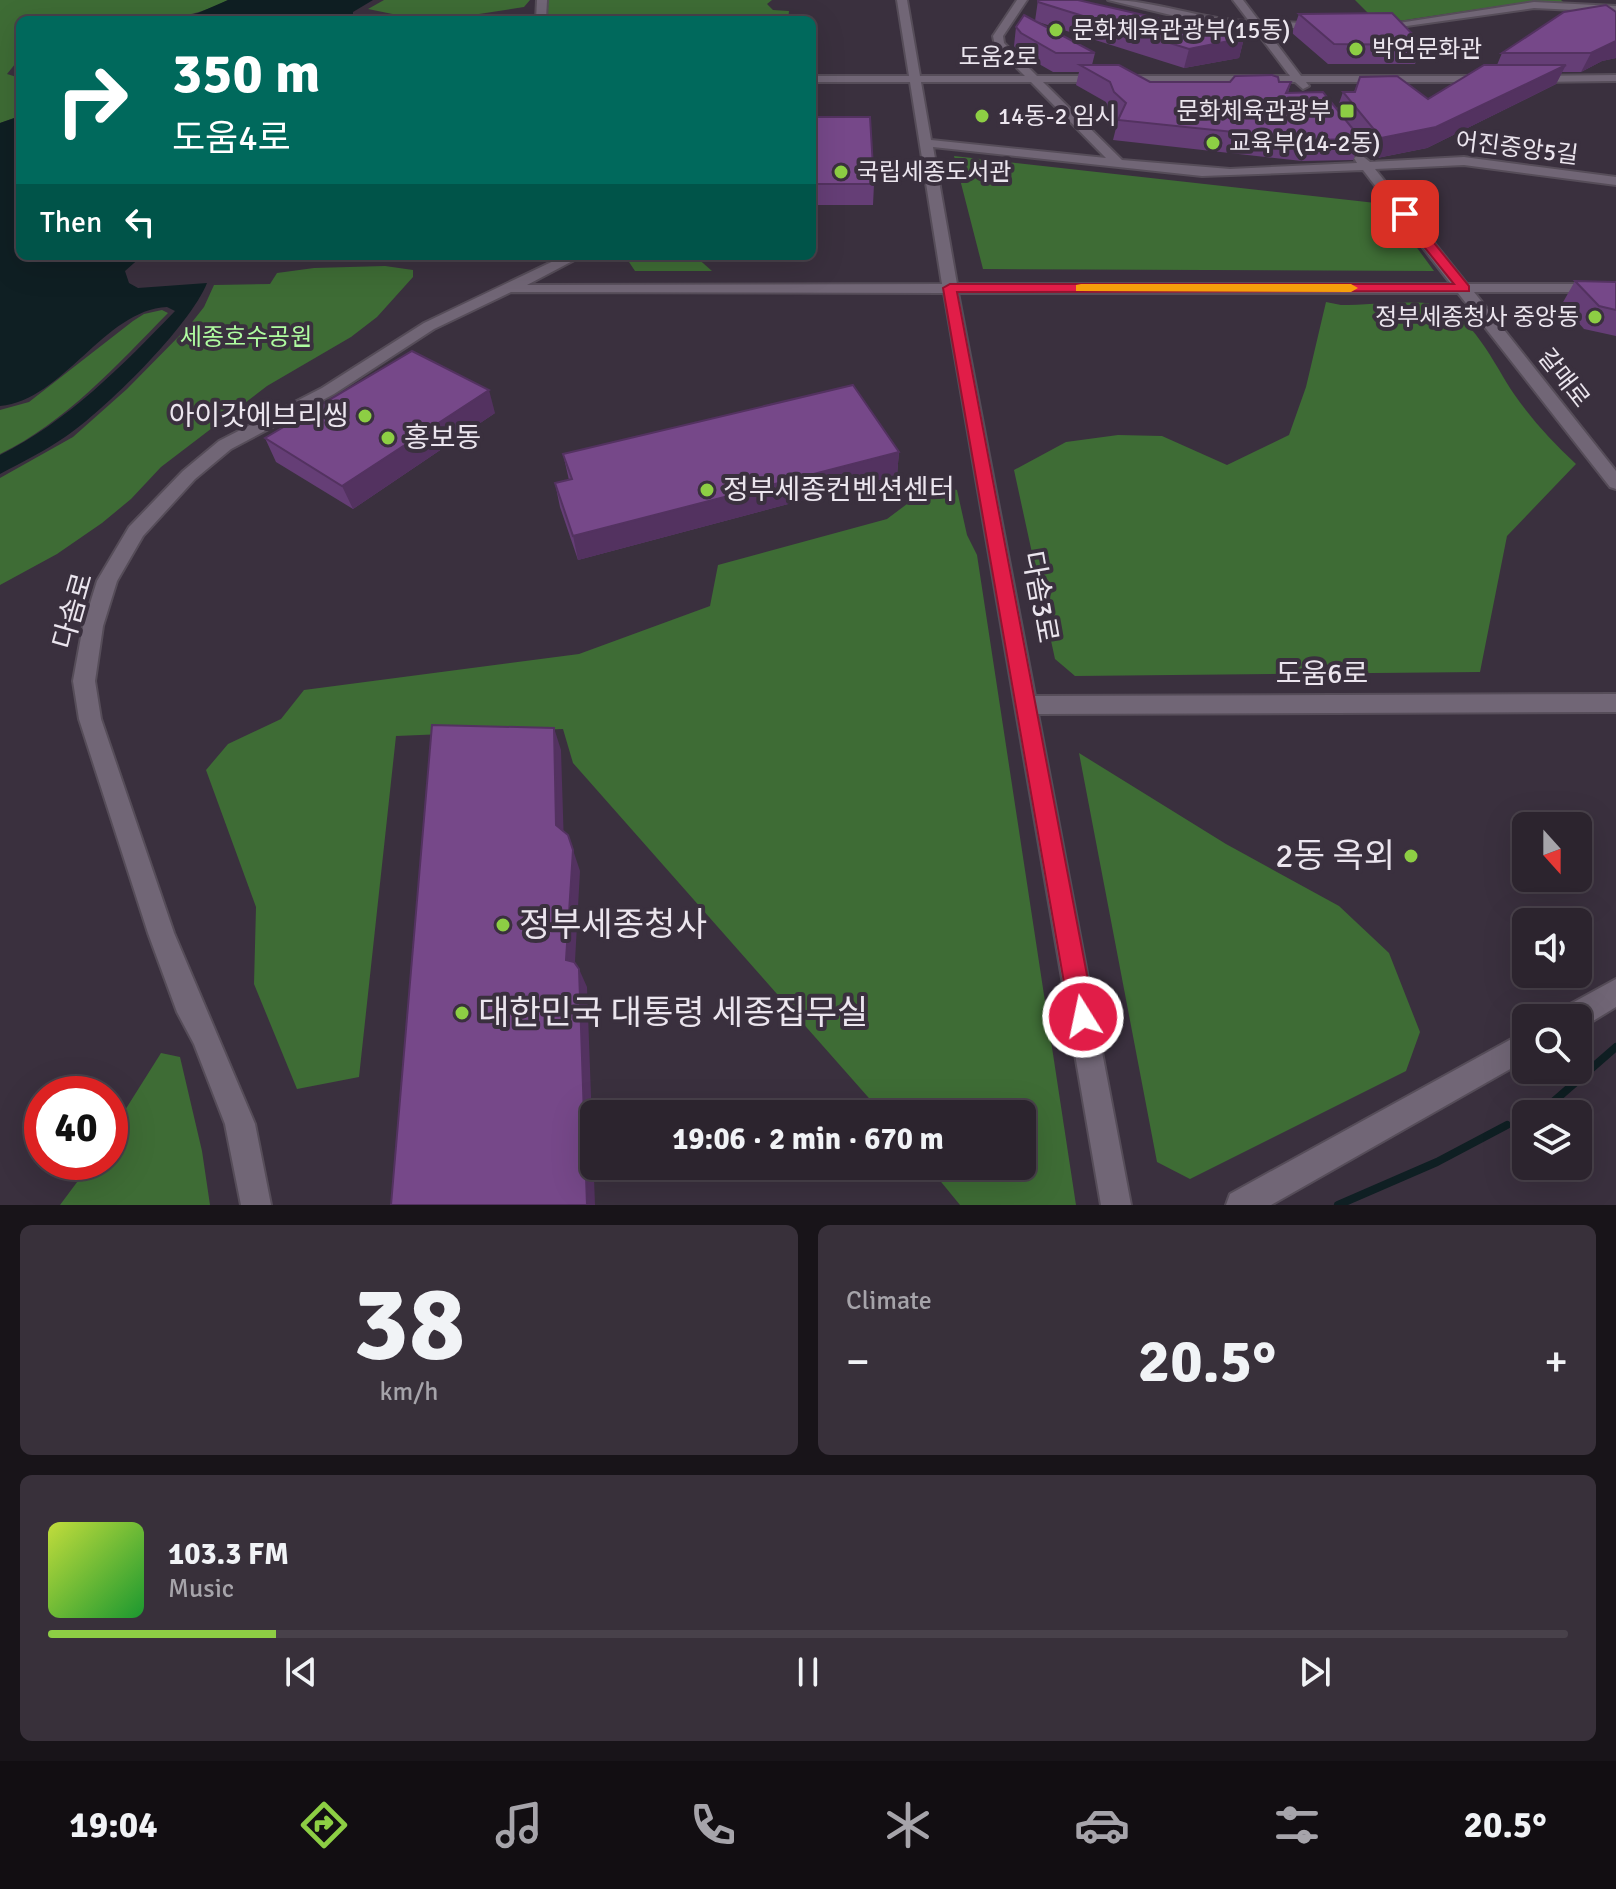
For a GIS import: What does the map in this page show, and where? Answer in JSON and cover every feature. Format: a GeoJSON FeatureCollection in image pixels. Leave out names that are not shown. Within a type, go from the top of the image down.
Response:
{"type":"FeatureCollection","features":[{"type":"Feature","properties":{"kind":"street","name":"다솜3로"},"geometry":{"type":"LineString","coordinates":[[902,0],[950,288],[1116,1205]]}},
{"type":"Feature","properties":{"kind":"street"},"geometry":{"type":"LineString","coordinates":[[1022,0],[997,40],[1117,162]]}},
{"type":"Feature","properties":{"kind":"street"},"geometry":{"type":"LineString","coordinates":[[1113,0],[1201,21],[1328,26]]}},
{"type":"Feature","properties":{"kind":"street"},"geometry":{"type":"LineString","coordinates":[[1238,0],[1307,91]]}},
{"type":"Feature","properties":{"kind":"street"},"geometry":{"type":"LineString","coordinates":[[1573,0],[1605,23]]}},
{"type":"Feature","properties":{"kind":"street"},"geometry":{"type":"LineString","coordinates":[[1369,27],[1534,5],[1616,9]]}},
{"type":"Feature","properties":{"kind":"street"},"geometry":{"type":"LineString","coordinates":[[1524,79],[1616,78]]}},
{"type":"Feature","properties":{"kind":"street","name":"도움2로"},"geometry":{"type":"LineString","coordinates":[[816,79],[1508,79]]}},
{"type":"Feature","properties":{"kind":"street","name":"어진중앙5길"},"geometry":{"type":"LineString","coordinates":[[926,143],[1230,173],[1464,161],[1616,181]]}},
{"type":"Feature","properties":{"kind":"street","name":"갈매로"},"geometry":{"type":"LineString","coordinates":[[1355,153],[1465,288],[1616,483]]}},
{"type":"Feature","properties":{"kind":"street","name":"다솜로"},"geometry":{"type":"LineString","coordinates":[[256,1205],[240,1124],[166,946],[90,719],[84,681],[93,626],[107,581],[136,532],[189,475],[225,445],[328,391],[429,326],[567,260]]}},
{"type":"Feature","properties":{"kind":"street"},"geometry":{"type":"LineString","coordinates":[[511,289],[1616,288]]}},
{"type":"Feature","properties":{"kind":"street","name":"도움6로"},"geometry":{"type":"LineString","coordinates":[[1027,705],[1616,703]]}},
{"type":"Feature","properties":{"kind":"street"},"geometry":{"type":"LineString","coordinates":[[1592,1007],[1616,992]]}},
{"type":"Feature","properties":{"kind":"street"},"geometry":{"type":"LineString","coordinates":[[1241,1205],[1512,1053]]}},
{"type":"Feature","properties":{"kind":"green space"},"geometry":{"type":"Polygon","coordinates":[[[0,0],[228,0],[184,16],[16,16],[16,63],[7,74],[16,77],[16,117],[0,123],[0,0]]]}},
{"type":"Feature","properties":{"kind":"green space"},"geometry":{"type":"Polygon","coordinates":[[[384,0],[530,0],[524,7],[466,16],[402,16],[368,9],[384,0]]]}},
{"type":"Feature","properties":{"kind":"green space"},"geometry":{"type":"Polygon","coordinates":[[[545,0],[772,0],[767,4],[773,10],[789,11],[788,16],[548,16],[545,0]]]}},
{"type":"Feature","properties":{"kind":"green space"},"geometry":{"type":"Polygon","coordinates":[[[1355,0],[1563,2],[1519,3],[1379,24],[1355,0]]]}},
{"type":"Feature","properties":{"kind":"green space"},"geometry":{"type":"Polygon","coordinates":[[[954,156],[1385,204],[1434,271],[983,269],[954,156]]]}},
{"type":"Feature","properties":{"kind":"green space"},"geometry":{"type":"Polygon","coordinates":[[[628,260],[700,260],[712,271],[635,271],[628,260]]]}},
{"type":"Feature","properties":{"kind":"green space","name":"세종호수공원"},"geometry":{"type":"Polygon","coordinates":[[[385,266],[413,270],[413,277],[377,317],[351,337],[267,386],[161,467],[131,499],[102,523],[57,554],[0,585],[0,478],[73,437],[127,389],[189,326],[204,307],[214,285],[270,284],[277,273],[314,268],[385,266]]]}},
{"type":"Feature","properties":{"kind":"green space"},"geometry":{"type":"Polygon","coordinates":[[[1326,302],[1341,305],[1424,303],[1447,309],[1471,328],[1528,413],[1576,464],[1507,536],[1480,672],[1075,676],[1055,659],[1014,470],[1066,442],[1118,435],[1162,436],[1227,465],[1289,435],[1306,387],[1326,302]]]}},
{"type":"Feature","properties":{"kind":"green space","name":"세종호수공원"},"geometry":{"type":"Polygon","coordinates":[[[162,310],[168,313],[90,391],[47,426],[0,454],[0,410],[29,402],[133,321],[144,314],[162,310]]]}},
{"type":"Feature","properties":{"kind":"green space"},"geometry":{"type":"Polygon","coordinates":[[[940,486],[957,490],[967,535],[977,555],[1076,1205],[960,1205],[939,1180],[1036,1180],[1036,1100],[871,1100],[573,763],[563,729],[396,736],[359,1077],[297,1089],[254,984],[256,907],[206,770],[228,744],[281,719],[304,690],[579,654],[710,606],[718,565],[887,519],[915,498],[940,486]]]}},
{"type":"Feature","properties":{"kind":"green space"},"geometry":{"type":"Polygon","coordinates":[[[1079,753],[1226,844],[1339,906],[1389,953],[1420,1032],[1406,1071],[1190,1179],[1157,1162],[1079,753]]]}},
{"type":"Feature","properties":{"kind":"green space"},"geometry":{"type":"Polygon","coordinates":[[[161,1053],[180,1057],[202,1151],[210,1205],[60,1205],[79,1180],[128,1180],[128,1105],[161,1053]]]}},
{"type":"Feature","properties":{"kind":"shaded area"},"geometry":{"type":"Polygon","coordinates":[[[228,0],[373,0],[353,12],[353,16],[184,16],[228,0]]]}},
{"type":"Feature","properties":{"kind":"shaded area"},"geometry":{"type":"Polygon","coordinates":[[[16,117],[16,260],[137,260],[125,271],[129,283],[138,288],[207,283],[198,301],[165,344],[101,408],[57,442],[0,474],[0,455],[25,442],[93,391],[175,311],[167,307],[144,312],[123,323],[44,388],[23,400],[0,406],[0,123],[16,117]]]}},
{"type":"Feature","properties":{"kind":"building"},"geometry":{"type":"Polygon","coordinates":[[[1038,0],[1078,0],[1244,38],[1189,49],[1038,0]]]}},
{"type":"Feature","properties":{"kind":"building"},"geometry":{"type":"Polygon","coordinates":[[[1606,5],[1616,12],[1616,41],[1591,53],[1502,53],[1564,12],[1606,5]]]}},
{"type":"Feature","properties":{"kind":"building"},"geometry":{"type":"Polygon","coordinates":[[[1392,13],[1423,45],[1334,44],[1299,14],[1392,13]]]}},
{"type":"Feature","properties":{"kind":"building"},"geometry":{"type":"Polygon","coordinates":[[[1024,15],[1095,53],[1056,53],[1021,33],[1016,27],[1024,15]]]}},
{"type":"Feature","properties":{"kind":"building"},"geometry":{"type":"Polygon","coordinates":[[[1080,65],[1119,65],[1150,82],[1230,82],[1235,76],[1272,75],[1278,77],[1279,82],[1291,82],[1286,93],[1323,92],[1361,139],[1310,140],[1118,120],[1126,103],[1114,92],[1110,82],[1080,65]]]}},
{"type":"Feature","properties":{"kind":"building"},"geometry":{"type":"Polygon","coordinates":[[[1484,65],[1566,65],[1436,127],[1381,138],[1343,92],[1355,92],[1360,77],[1397,76],[1428,99],[1484,65]]]}},
{"type":"Feature","properties":{"kind":"building","name":"국립세종도서관"},"geometry":{"type":"Polygon","coordinates":[[[816,117],[870,117],[874,184],[816,184],[816,117]]]}},
{"type":"Feature","properties":{"kind":"building"},"geometry":{"type":"Polygon","coordinates":[[[1575,281],[1616,282],[1616,310],[1599,306],[1575,281]]]}},
{"type":"Feature","properties":{"kind":"building","name":"홍보동"},"geometry":{"type":"Polygon","coordinates":[[[412,351],[489,390],[342,486],[265,438],[412,351]]]}},
{"type":"Feature","properties":{"kind":"building","name":"정부세종컨벤션센터"},"geometry":{"type":"Polygon","coordinates":[[[853,385],[899,452],[573,536],[555,483],[572,479],[563,454],[853,385]]]}},
{"type":"Feature","properties":{"kind":"building","name":"정부세종청사"},"geometry":{"type":"Polygon","coordinates":[[[432,725],[554,728],[556,825],[568,835],[573,850],[566,960],[574,962],[579,969],[583,1100],[580,1100],[580,1180],[586,1180],[587,1205],[391,1205],[432,725]]]}},
{"type":"Feature","properties":{"kind":"waterway"},"geometry":{"type":"LineString","coordinates":[[1555,1100],[1616,1047]]}},
{"type":"Feature","properties":{"kind":"waterway"},"geometry":{"type":"LineString","coordinates":[[1338,1205],[1437,1162],[1507,1125]]}},
{"type":"Feature","properties":{"kind":"slow traffic"},"geometry":{"type":"LineString","coordinates":[[1081,288],[1351,288]]}},
{"type":"Feature","properties":{"kind":"place","name":"문화체육관광부(15동)"},"geometry":{"type":"Point","coordinates":[1056,30]}},
{"type":"Feature","properties":{"kind":"place","name":"박연문화관"},"geometry":{"type":"Point","coordinates":[1356,49]}},
{"type":"Feature","properties":{"kind":"place","name":"문화체육관광부"},"geometry":{"type":"Point","coordinates":[1347,111]}},
{"type":"Feature","properties":{"kind":"place","name":"14동-2 임시"},"geometry":{"type":"Point","coordinates":[982,116]}},
{"type":"Feature","properties":{"kind":"place","name":"교육부(14-2동)"},"geometry":{"type":"Point","coordinates":[1213,143]}},
{"type":"Feature","properties":{"kind":"place","name":"국립세종도서관"},"geometry":{"type":"Point","coordinates":[841,172]}},
{"type":"Feature","properties":{"kind":"place","name":"정부세종청사 중앙동"},"geometry":{"type":"Point","coordinates":[1595,317]}},
{"type":"Feature","properties":{"kind":"place","name":"아이갓에브리씽"},"geometry":{"type":"Point","coordinates":[365,416]}},
{"type":"Feature","properties":{"kind":"place","name":"홍보동"},"geometry":{"type":"Point","coordinates":[388,438]}},
{"type":"Feature","properties":{"kind":"place","name":"정부세종컨벤션센터"},"geometry":{"type":"Point","coordinates":[707,490]}},
{"type":"Feature","properties":{"kind":"place","name":"2동 옥외"},"geometry":{"type":"Point","coordinates":[1411,856]}},
{"type":"Feature","properties":{"kind":"place","name":"정부세종청사"},"geometry":{"type":"Point","coordinates":[503,925]}},
{"type":"Feature","properties":{"kind":"place","name":"대한민국 대통령 세종집무실"},"geometry":{"type":"Point","coordinates":[462,1013]}},
{"type":"Feature","properties":{"kind":"route"},"geometry":{"type":"LineString","coordinates":[[1083,1017],[950,288],[1465,288],[1405,214]]}}]}
